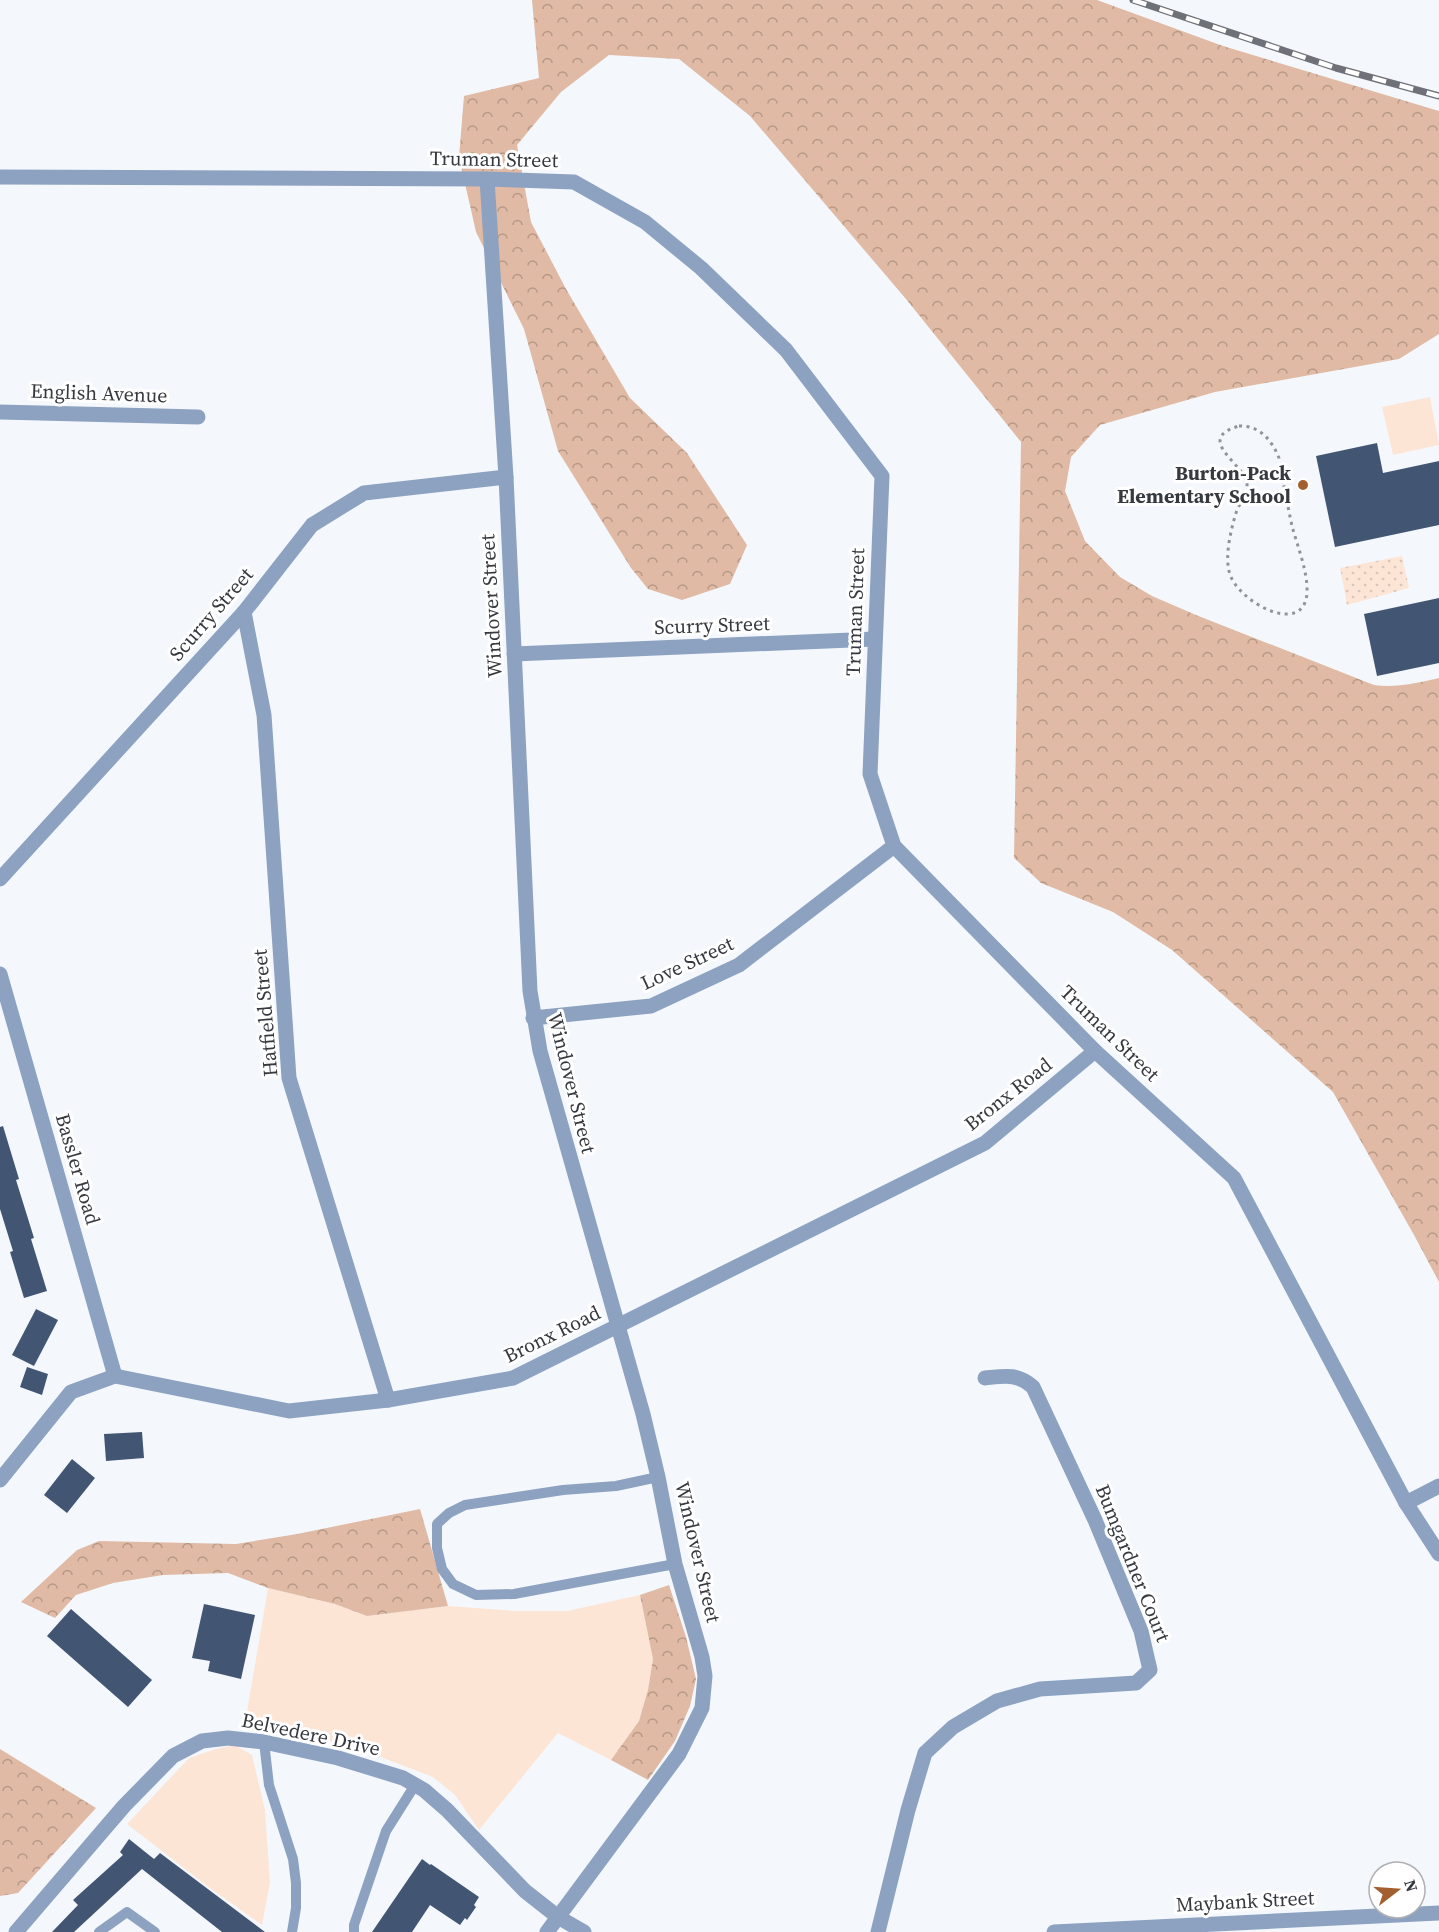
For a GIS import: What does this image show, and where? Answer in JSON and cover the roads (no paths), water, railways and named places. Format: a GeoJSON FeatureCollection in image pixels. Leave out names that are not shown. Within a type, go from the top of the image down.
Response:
{"type":"FeatureCollection","features":[{"type":"Feature","properties":{"kind":"street","name":"Truman Street"},"geometry":{"type":"LineString","coordinates":[[0,177],[487,179],[574,182],[645,222],[700,268],[786,350],[882,476],[870,774],[894,846],[1095,1050],[1234,1178],[1406,1503],[1439,1554]]}},
{"type":"Feature","properties":{"kind":"street","name":"Windover Street"},"geometry":{"type":"LineString","coordinates":[[487,179],[506,477],[529,980],[533,1018],[540,1051],[643,1414],[675,1564],[702,1657],[705,1676],[702,1708],[679,1754],[547,1932]]}},
{"type":"Feature","properties":{"kind":"street","name":"English Avenue"},"geometry":{"type":"LineString","coordinates":[[0,412],[198,417]]}},
{"type":"Feature","properties":{"kind":"street","name":"Scurry Street"},"geometry":{"type":"LineString","coordinates":[[0,879],[244,612],[312,525],[364,493],[506,477]]}},
{"type":"Feature","properties":{"kind":"street","name":"Hatfield Street"},"geometry":{"type":"LineString","coordinates":[[244,612],[264,716],[289,1078],[388,1400]]}},
{"type":"Feature","properties":{"kind":"street","name":"Scurry Street"},"geometry":{"type":"LineString","coordinates":[[514,654],[875,639]]}},
{"type":"Feature","properties":{"kind":"street","name":"Love Street"},"geometry":{"type":"LineString","coordinates":[[533,1018],[651,1006],[739,965],[894,846]]}},
{"type":"Feature","properties":{"kind":"street","name":"Bassler Road"},"geometry":{"type":"LineString","coordinates":[[0,974],[115,1376]]}},
{"type":"Feature","properties":{"kind":"street","name":"Bronx Road"},"geometry":{"type":"LineString","coordinates":[[115,1376],[289,1411],[388,1400],[513,1378],[986,1143],[1095,1050]]}},
{"type":"Feature","properties":{"kind":"street","name":"Bumgardner Court"},"geometry":{"type":"LineString","coordinates":[[878,1932],[908,1810],[925,1753],[953,1727],[998,1701],[1040,1689],[1136,1683],[1150,1670],[1141,1631],[1095,1520],[1033,1387],[1026,1381],[1011,1375],[985,1378]]}},
{"type":"Feature","properties":{"kind":"street"},"geometry":{"type":"LineString","coordinates":[[0,1480],[71,1392],[115,1376]]}},
{"type":"Feature","properties":{"kind":"street"},"geometry":{"type":"LineString","coordinates":[[1406,1503],[1439,1486]]}},
{"type":"Feature","properties":{"kind":"street","name":"Belvedere Drive"},"geometry":{"type":"LineString","coordinates":[[16,1932],[124,1806],[173,1756],[202,1741],[228,1738],[264,1742],[338,1758],[388,1773],[415,1785],[447,1810],[525,1891],[558,1917],[584,1932]]}},
{"type":"Feature","properties":{"kind":"street","name":"Maybank Street"},"geometry":{"type":"LineString","coordinates":[[1054,1932],[1439,1913]]}},
{"type":"Feature","properties":{"kind":"lane"},"geometry":{"type":"LineString","coordinates":[[658,1477],[616,1486],[563,1490],[465,1505],[448,1513],[437,1524],[437,1548],[442,1569],[453,1584],[476,1595],[514,1594],[675,1564]]}},
{"type":"Feature","properties":{"kind":"lane"},"geometry":{"type":"LineString","coordinates":[[264,1742],[268,1785],[293,1858],[296,1908],[292,1932]]}},
{"type":"Feature","properties":{"kind":"lane"},"geometry":{"type":"LineString","coordinates":[[354,1932],[354,1925],[386,1831],[415,1785]]}},
{"type":"Feature","properties":{"kind":"lane"},"geometry":{"type":"LineString","coordinates":[[99,1932],[127,1912],[155,1932]]}},
{"type":"Feature","properties":{"kind":"railway"},"geometry":{"type":"LineString","coordinates":[[1133,0],[1336,68],[1439,96]]}},
{"type":"Feature","properties":{"kind":"place","name":"Burton-Pack Elementary School"},"geometry":{"type":"Point","coordinates":[1303,485]}}]}
